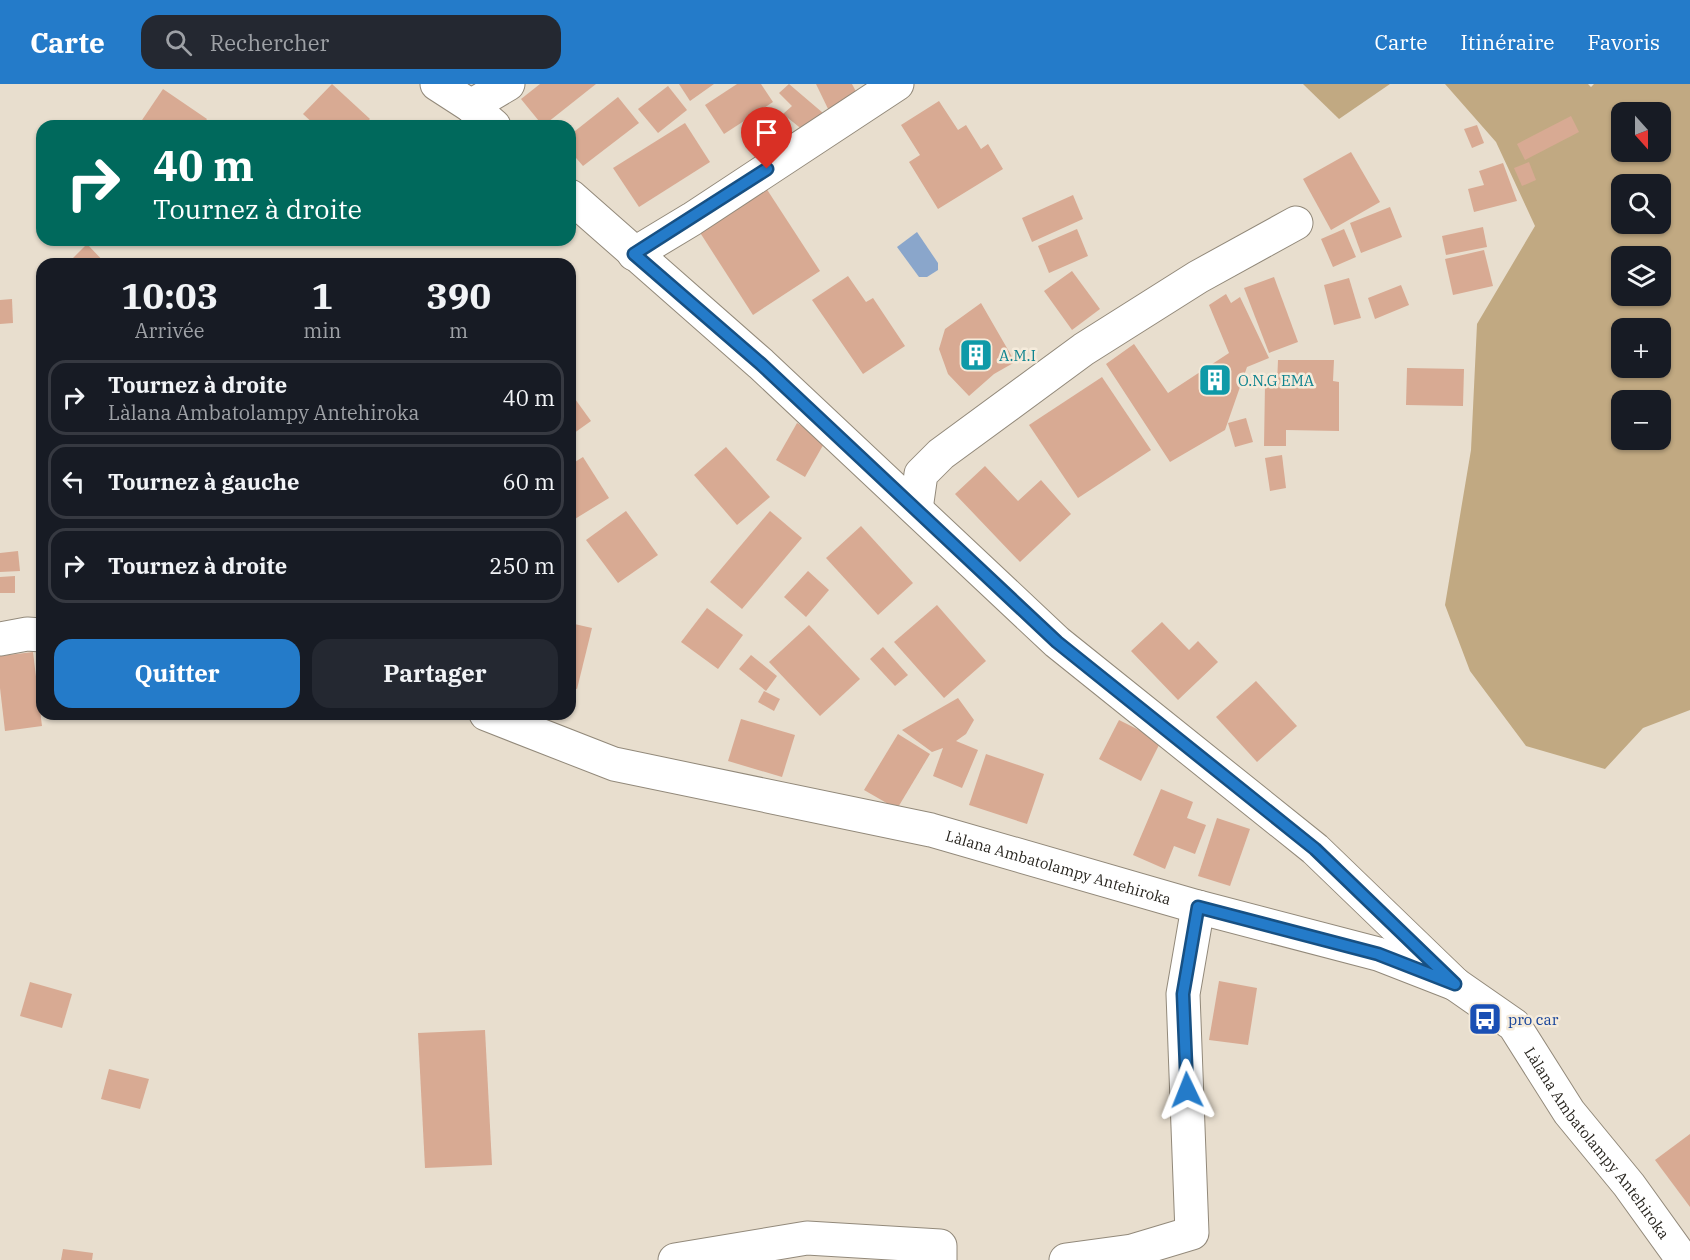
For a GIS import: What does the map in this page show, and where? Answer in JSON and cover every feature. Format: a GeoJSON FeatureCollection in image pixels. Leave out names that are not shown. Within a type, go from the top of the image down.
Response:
{"type":"FeatureCollection","features":[{"type":"Feature","properties":{"kind":"street"},"geometry":{"type":"LineString","coordinates":[[437,84],[482,116],[508,84]]}},
{"type":"Feature","properties":{"kind":"street"},"geometry":{"type":"LineString","coordinates":[[634,254],[692,219],[897,84]]}},
{"type":"Feature","properties":{"kind":"street"},"geometry":{"type":"LineString","coordinates":[[576,201],[761,364],[1057,642],[1315,849],[1455,984]]}},
{"type":"Feature","properties":{"kind":"street"},"geometry":{"type":"LineString","coordinates":[[916,509],[921,474],[941,454],[1084,349],[1198,277],[1296,223]]}},
{"type":"Feature","properties":{"kind":"street"},"geometry":{"type":"LineString","coordinates":[[0,639],[36,635]]}},
{"type":"Feature","properties":{"kind":"street","name":"Làlana Ambatolampy Antehiroka"},"geometry":{"type":"LineString","coordinates":[[501,720],[614,764],[931,830],[1198,907],[1378,954],[1455,984],[1514,1025],[1569,1112],[1629,1185],[1683,1260]]}},
{"type":"Feature","properties":{"kind":"street"},"geometry":{"type":"LineString","coordinates":[[1066,1260],[1132,1251],[1192,1233],[1183,994],[1198,907]]}},
{"type":"Feature","properties":{"kind":"street"},"geometry":{"type":"LineString","coordinates":[[675,1260],[807,1238],[940,1246],[940,1260]]}},
{"type":"Feature","properties":{"kind":"shaded area"},"geometry":{"type":"Polygon","coordinates":[[[1303,84],[1390,84],[1339,119],[1303,84]]]}},
{"type":"Feature","properties":{"kind":"shaded area"},"geometry":{"type":"Polygon","coordinates":[[[1445,84],[1588,84],[1591,87],[1594,84],[1690,84],[1690,710],[1643,728],[1605,769],[1526,746],[1470,671],[1445,605],[1471,450],[1477,324],[1535,226],[1496,142],[1445,84]]]}},
{"type":"Feature","properties":{"kind":"water"},"geometry":{"type":"Polygon","coordinates":[[[917,232],[938,263],[938,270],[927,277],[919,277],[897,247],[917,232]]]}},
{"type":"Feature","properties":{"kind":"building"},"geometry":{"type":"Polygon","coordinates":[[[332,84],[370,119],[310,120],[303,114],[332,84]]]}},
{"type":"Feature","properties":{"kind":"building"},"geometry":{"type":"Polygon","coordinates":[[[540,84],[596,84],[551,120],[538,120],[521,99],[540,84]]]}},
{"type":"Feature","properties":{"kind":"building"},"geometry":{"type":"Polygon","coordinates":[[[679,84],[714,84],[690,101],[679,84]]]}},
{"type":"Feature","properties":{"kind":"building"},"geometry":{"type":"Polygon","coordinates":[[[737,84],[761,84],[773,102],[724,134],[705,105],[737,84]]]}},
{"type":"Feature","properties":{"kind":"building"},"geometry":{"type":"Polygon","coordinates":[[[789,84],[830,119],[809,135],[783,114],[792,106],[779,93],[789,84]]]}},
{"type":"Feature","properties":{"kind":"building"},"geometry":{"type":"Polygon","coordinates":[[[816,84],[852,84],[861,101],[831,115],[816,84]]]}},
{"type":"Feature","properties":{"kind":"building"},"geometry":{"type":"Polygon","coordinates":[[[668,86],[687,110],[658,133],[638,109],[668,86]]]}},
{"type":"Feature","properties":{"kind":"building"},"geometry":{"type":"Polygon","coordinates":[[[163,89],[207,119],[206,120],[142,120],[163,89]]]}},
{"type":"Feature","properties":{"kind":"building"},"geometry":{"type":"Polygon","coordinates":[[[618,97],[639,123],[583,166],[576,158],[576,130],[618,97]]]}},
{"type":"Feature","properties":{"kind":"building"},"geometry":{"type":"Polygon","coordinates":[[[939,101],[958,130],[966,125],[981,149],[988,144],[1003,169],[938,209],[909,162],[920,155],[901,125],[939,101]]]}},
{"type":"Feature","properties":{"kind":"building"},"geometry":{"type":"Polygon","coordinates":[[[1571,116],[1579,132],[1525,160],[1517,144],[1571,116]]]}},
{"type":"Feature","properties":{"kind":"building"},"geometry":{"type":"Polygon","coordinates":[[[685,123],[710,162],[639,207],[613,168],[685,123]]]}},
{"type":"Feature","properties":{"kind":"building"},"geometry":{"type":"Polygon","coordinates":[[[1477,125],[1484,143],[1472,148],[1464,129],[1477,125]]]}},
{"type":"Feature","properties":{"kind":"building"},"geometry":{"type":"Polygon","coordinates":[[[1351,152],[1380,202],[1331,230],[1303,179],[1351,152]]]}},
{"type":"Feature","properties":{"kind":"building"},"geometry":{"type":"Polygon","coordinates":[[[1529,162],[1536,180],[1522,186],[1514,168],[1529,162]]]}},
{"type":"Feature","properties":{"kind":"building"},"geometry":{"type":"Polygon","coordinates":[[[1503,163],[1517,201],[1474,212],[1468,189],[1484,185],[1479,171],[1503,163]]]}},
{"type":"Feature","properties":{"kind":"building"},"geometry":{"type":"Polygon","coordinates":[[[766,188],[820,271],[753,315],[699,231],[766,188]]]}},
{"type":"Feature","properties":{"kind":"building"},"geometry":{"type":"Polygon","coordinates":[[[1073,195],[1083,219],[1032,242],[1022,218],[1073,195]]]}},
{"type":"Feature","properties":{"kind":"building"},"geometry":{"type":"Polygon","coordinates":[[[1390,207],[1402,237],[1361,253],[1350,223],[1390,207]]]}},
{"type":"Feature","properties":{"kind":"building"},"geometry":{"type":"Polygon","coordinates":[[[1483,227],[1487,247],[1446,255],[1442,236],[1483,227]]]}},
{"type":"Feature","properties":{"kind":"building"},"geometry":{"type":"Polygon","coordinates":[[[1077,229],[1088,256],[1049,273],[1038,246],[1077,229]]]}},
{"type":"Feature","properties":{"kind":"building"},"geometry":{"type":"Polygon","coordinates":[[[1344,229],[1356,257],[1333,267],[1321,239],[1344,229]]]}},
{"type":"Feature","properties":{"kind":"building"},"geometry":{"type":"Polygon","coordinates":[[[85,246],[89,246],[100,258],[73,258],[85,246]]]}},
{"type":"Feature","properties":{"kind":"building"},"geometry":{"type":"Polygon","coordinates":[[[1484,250],[1493,286],[1453,295],[1445,259],[1484,250]]]}},
{"type":"Feature","properties":{"kind":"building"},"geometry":{"type":"Polygon","coordinates":[[[1072,271],[1100,309],[1072,330],[1044,291],[1072,271]]]}},
{"type":"Feature","properties":{"kind":"building"},"geometry":{"type":"Polygon","coordinates":[[[848,276],[866,302],[873,298],[905,346],[863,374],[812,300],[848,276]]]}},
{"type":"Feature","properties":{"kind":"building"},"geometry":{"type":"Polygon","coordinates":[[[1274,277],[1298,342],[1269,353],[1244,288],[1274,277]]]}},
{"type":"Feature","properties":{"kind":"building"},"geometry":{"type":"Polygon","coordinates":[[[1349,278],[1361,318],[1334,325],[1324,285],[1349,278]]]}},
{"type":"Feature","properties":{"kind":"building"},"geometry":{"type":"Polygon","coordinates":[[[1401,285],[1409,305],[1375,319],[1368,298],[1401,285]]]}},
{"type":"Feature","properties":{"kind":"building","name":"O.N.G EMA"},"geometry":{"type":"Polygon","coordinates":[[[1226,294],[1231,303],[1240,297],[1269,358],[1247,367],[1225,430],[1170,462],[1106,364],[1134,344],[1168,393],[1229,353],[1209,305],[1226,294]]]}},
{"type":"Feature","properties":{"kind":"building"},"geometry":{"type":"Polygon","coordinates":[[[12,299],[13,323],[0,324],[0,300],[12,299]]]}},
{"type":"Feature","properties":{"kind":"building","name":"A.M.I"},"geometry":{"type":"Polygon","coordinates":[[[981,303],[1015,362],[994,374],[969,396],[948,374],[939,349],[945,329],[981,303]]]}},
{"type":"Feature","properties":{"kind":"building"},"geometry":{"type":"Polygon","coordinates":[[[1278,360],[1334,360],[1333,381],[1339,382],[1339,431],[1286,430],[1286,446],[1264,446],[1265,384],[1277,384],[1278,360]]]}},
{"type":"Feature","properties":{"kind":"building"},"geometry":{"type":"Polygon","coordinates":[[[1407,368],[1464,369],[1463,406],[1406,405],[1407,368]]]}},
{"type":"Feature","properties":{"kind":"building"},"geometry":{"type":"Polygon","coordinates":[[[1102,377],[1151,450],[1078,498],[1029,425],[1102,377]]]}},
{"type":"Feature","properties":{"kind":"building"},"geometry":{"type":"Polygon","coordinates":[[[576,400],[591,421],[576,432],[576,400]]]}},
{"type":"Feature","properties":{"kind":"building"},"geometry":{"type":"Polygon","coordinates":[[[1246,418],[1253,442],[1235,447],[1228,423],[1246,418]]]}},
{"type":"Feature","properties":{"kind":"building"},"geometry":{"type":"Polygon","coordinates":[[[797,423],[826,440],[805,477],[776,460],[797,423]]]}},
{"type":"Feature","properties":{"kind":"building"},"geometry":{"type":"Polygon","coordinates":[[[726,447],[770,497],[737,525],[694,475],[726,447]]]}},
{"type":"Feature","properties":{"kind":"building"},"geometry":{"type":"Polygon","coordinates":[[[1282,455],[1286,488],[1270,491],[1265,458],[1282,455]]]}},
{"type":"Feature","properties":{"kind":"building"},"geometry":{"type":"Polygon","coordinates":[[[583,457],[609,498],[576,518],[576,461],[583,457]]]}},
{"type":"Feature","properties":{"kind":"building"},"geometry":{"type":"Polygon","coordinates":[[[985,466],[1018,501],[1041,480],[1071,514],[1020,562],[955,494],[985,466]]]}},
{"type":"Feature","properties":{"kind":"building"},"geometry":{"type":"Polygon","coordinates":[[[626,511],[658,555],[618,583],[586,540],[626,511]]]}},
{"type":"Feature","properties":{"kind":"building"},"geometry":{"type":"Polygon","coordinates":[[[770,511],[802,538],[742,609],[710,582],[770,511]]]}},
{"type":"Feature","properties":{"kind":"building"},"geometry":{"type":"Polygon","coordinates":[[[861,526],[913,583],[878,615],[826,558],[861,526]]]}},
{"type":"Feature","properties":{"kind":"building"},"geometry":{"type":"Polygon","coordinates":[[[18,551],[20,571],[0,572],[0,553],[18,551]]]}},
{"type":"Feature","properties":{"kind":"building"},"geometry":{"type":"Polygon","coordinates":[[[808,571],[829,590],[806,617],[784,597],[808,571]]]}},
{"type":"Feature","properties":{"kind":"building"},"geometry":{"type":"Polygon","coordinates":[[[15,576],[15,593],[0,593],[0,577],[15,576]]]}},
{"type":"Feature","properties":{"kind":"building"},"geometry":{"type":"Polygon","coordinates":[[[937,605],[986,661],[944,698],[894,642],[937,605]]]}},
{"type":"Feature","properties":{"kind":"building"},"geometry":{"type":"Polygon","coordinates":[[[707,608],[743,635],[718,669],[681,642],[707,608]]]}},
{"type":"Feature","properties":{"kind":"building"},"geometry":{"type":"Polygon","coordinates":[[[1162,622],[1189,650],[1198,641],[1218,662],[1178,700],[1131,651],[1162,622]]]}},
{"type":"Feature","properties":{"kind":"building"},"geometry":{"type":"Polygon","coordinates":[[[576,624],[592,628],[576,689],[576,624]]]}},
{"type":"Feature","properties":{"kind":"building"},"geometry":{"type":"Polygon","coordinates":[[[809,625],[860,679],[820,716],[769,662],[809,625]]]}},
{"type":"Feature","properties":{"kind":"building"},"geometry":{"type":"Polygon","coordinates":[[[883,647],[908,675],[895,686],[870,659],[883,647]]]}},
{"type":"Feature","properties":{"kind":"building"},"geometry":{"type":"Polygon","coordinates":[[[33,652],[36,677],[36,720],[41,720],[42,726],[5,731],[0,688],[0,656],[33,652]]]}},
{"type":"Feature","properties":{"kind":"building"},"geometry":{"type":"Polygon","coordinates":[[[751,655],[777,676],[766,691],[739,669],[751,655]]]}},
{"type":"Feature","properties":{"kind":"building"},"geometry":{"type":"Polygon","coordinates":[[[1256,681],[1297,726],[1257,762],[1216,717],[1256,681]]]}},
{"type":"Feature","properties":{"kind":"building"},"geometry":{"type":"Polygon","coordinates":[[[764,691],[780,699],[774,711],[758,702],[764,691]]]}},
{"type":"Feature","properties":{"kind":"building"},"geometry":{"type":"Polygon","coordinates":[[[958,698],[974,720],[966,734],[956,741],[978,750],[962,788],[933,776],[943,748],[932,752],[902,730],[958,698]]]}},
{"type":"Feature","properties":{"kind":"building"},"geometry":{"type":"Polygon","coordinates":[[[741,719],[795,735],[782,777],[728,761],[741,719]]]}},
{"type":"Feature","properties":{"kind":"building"},"geometry":{"type":"Polygon","coordinates":[[[1119,720],[1161,741],[1141,781],[1099,759],[1119,720]]]}},
{"type":"Feature","properties":{"kind":"building"},"geometry":{"type":"Polygon","coordinates":[[[898,734],[930,754],[897,809],[864,790],[898,734]]]}},
{"type":"Feature","properties":{"kind":"building"},"geometry":{"type":"Polygon","coordinates":[[[986,754],[1044,774],[1027,824],[969,805],[986,754]]]}},
{"type":"Feature","properties":{"kind":"building"},"geometry":{"type":"Polygon","coordinates":[[[1161,789],[1193,802],[1187,818],[1206,825],[1195,854],[1174,846],[1165,869],[1133,855],[1161,789]]]}},
{"type":"Feature","properties":{"kind":"building"},"geometry":{"type":"Polygon","coordinates":[[[1217,818],[1250,829],[1230,886],[1198,876],[1217,818]]]}},
{"type":"Feature","properties":{"kind":"building"},"geometry":{"type":"Polygon","coordinates":[[[1219,981],[1257,988],[1248,1045],[1209,1040],[1219,981]]]}},
{"type":"Feature","properties":{"kind":"building"},"geometry":{"type":"Polygon","coordinates":[[[30,982],[72,994],[62,1028],[20,1016],[30,982]]]}},
{"type":"Feature","properties":{"kind":"building"},"geometry":{"type":"Polygon","coordinates":[[[485,1030],[492,1165],[425,1168],[418,1033],[485,1030]]]}},
{"type":"Feature","properties":{"kind":"building"},"geometry":{"type":"Polygon","coordinates":[[[109,1069],[149,1079],[140,1109],[101,1099],[109,1069]]]}},
{"type":"Feature","properties":{"kind":"building"},"geometry":{"type":"Polygon","coordinates":[[[1690,1134],[1690,1207],[1655,1160],[1690,1134]]]}},
{"type":"Feature","properties":{"kind":"building"},"geometry":{"type":"Polygon","coordinates":[[[63,1249],[93,1253],[92,1260],[61,1260],[63,1249]]]}},
{"type":"Feature","properties":{"kind":"place","name":"A.M.I"},"geometry":{"type":"Point","coordinates":[976,355]}},
{"type":"Feature","properties":{"kind":"place","name":"O.N.G EMA"},"geometry":{"type":"Point","coordinates":[1215,380]}},
{"type":"Feature","properties":{"kind":"place","name":"pro car"},"geometry":{"type":"Point","coordinates":[1485,1019]}},
{"type":"Feature","properties":{"kind":"route"},"geometry":{"type":"LineString","coordinates":[[767,169],[634,254],[761,364],[1057,642],[1315,849],[1455,984],[1378,954],[1198,907],[1183,994],[1187,1090]]}}]}
